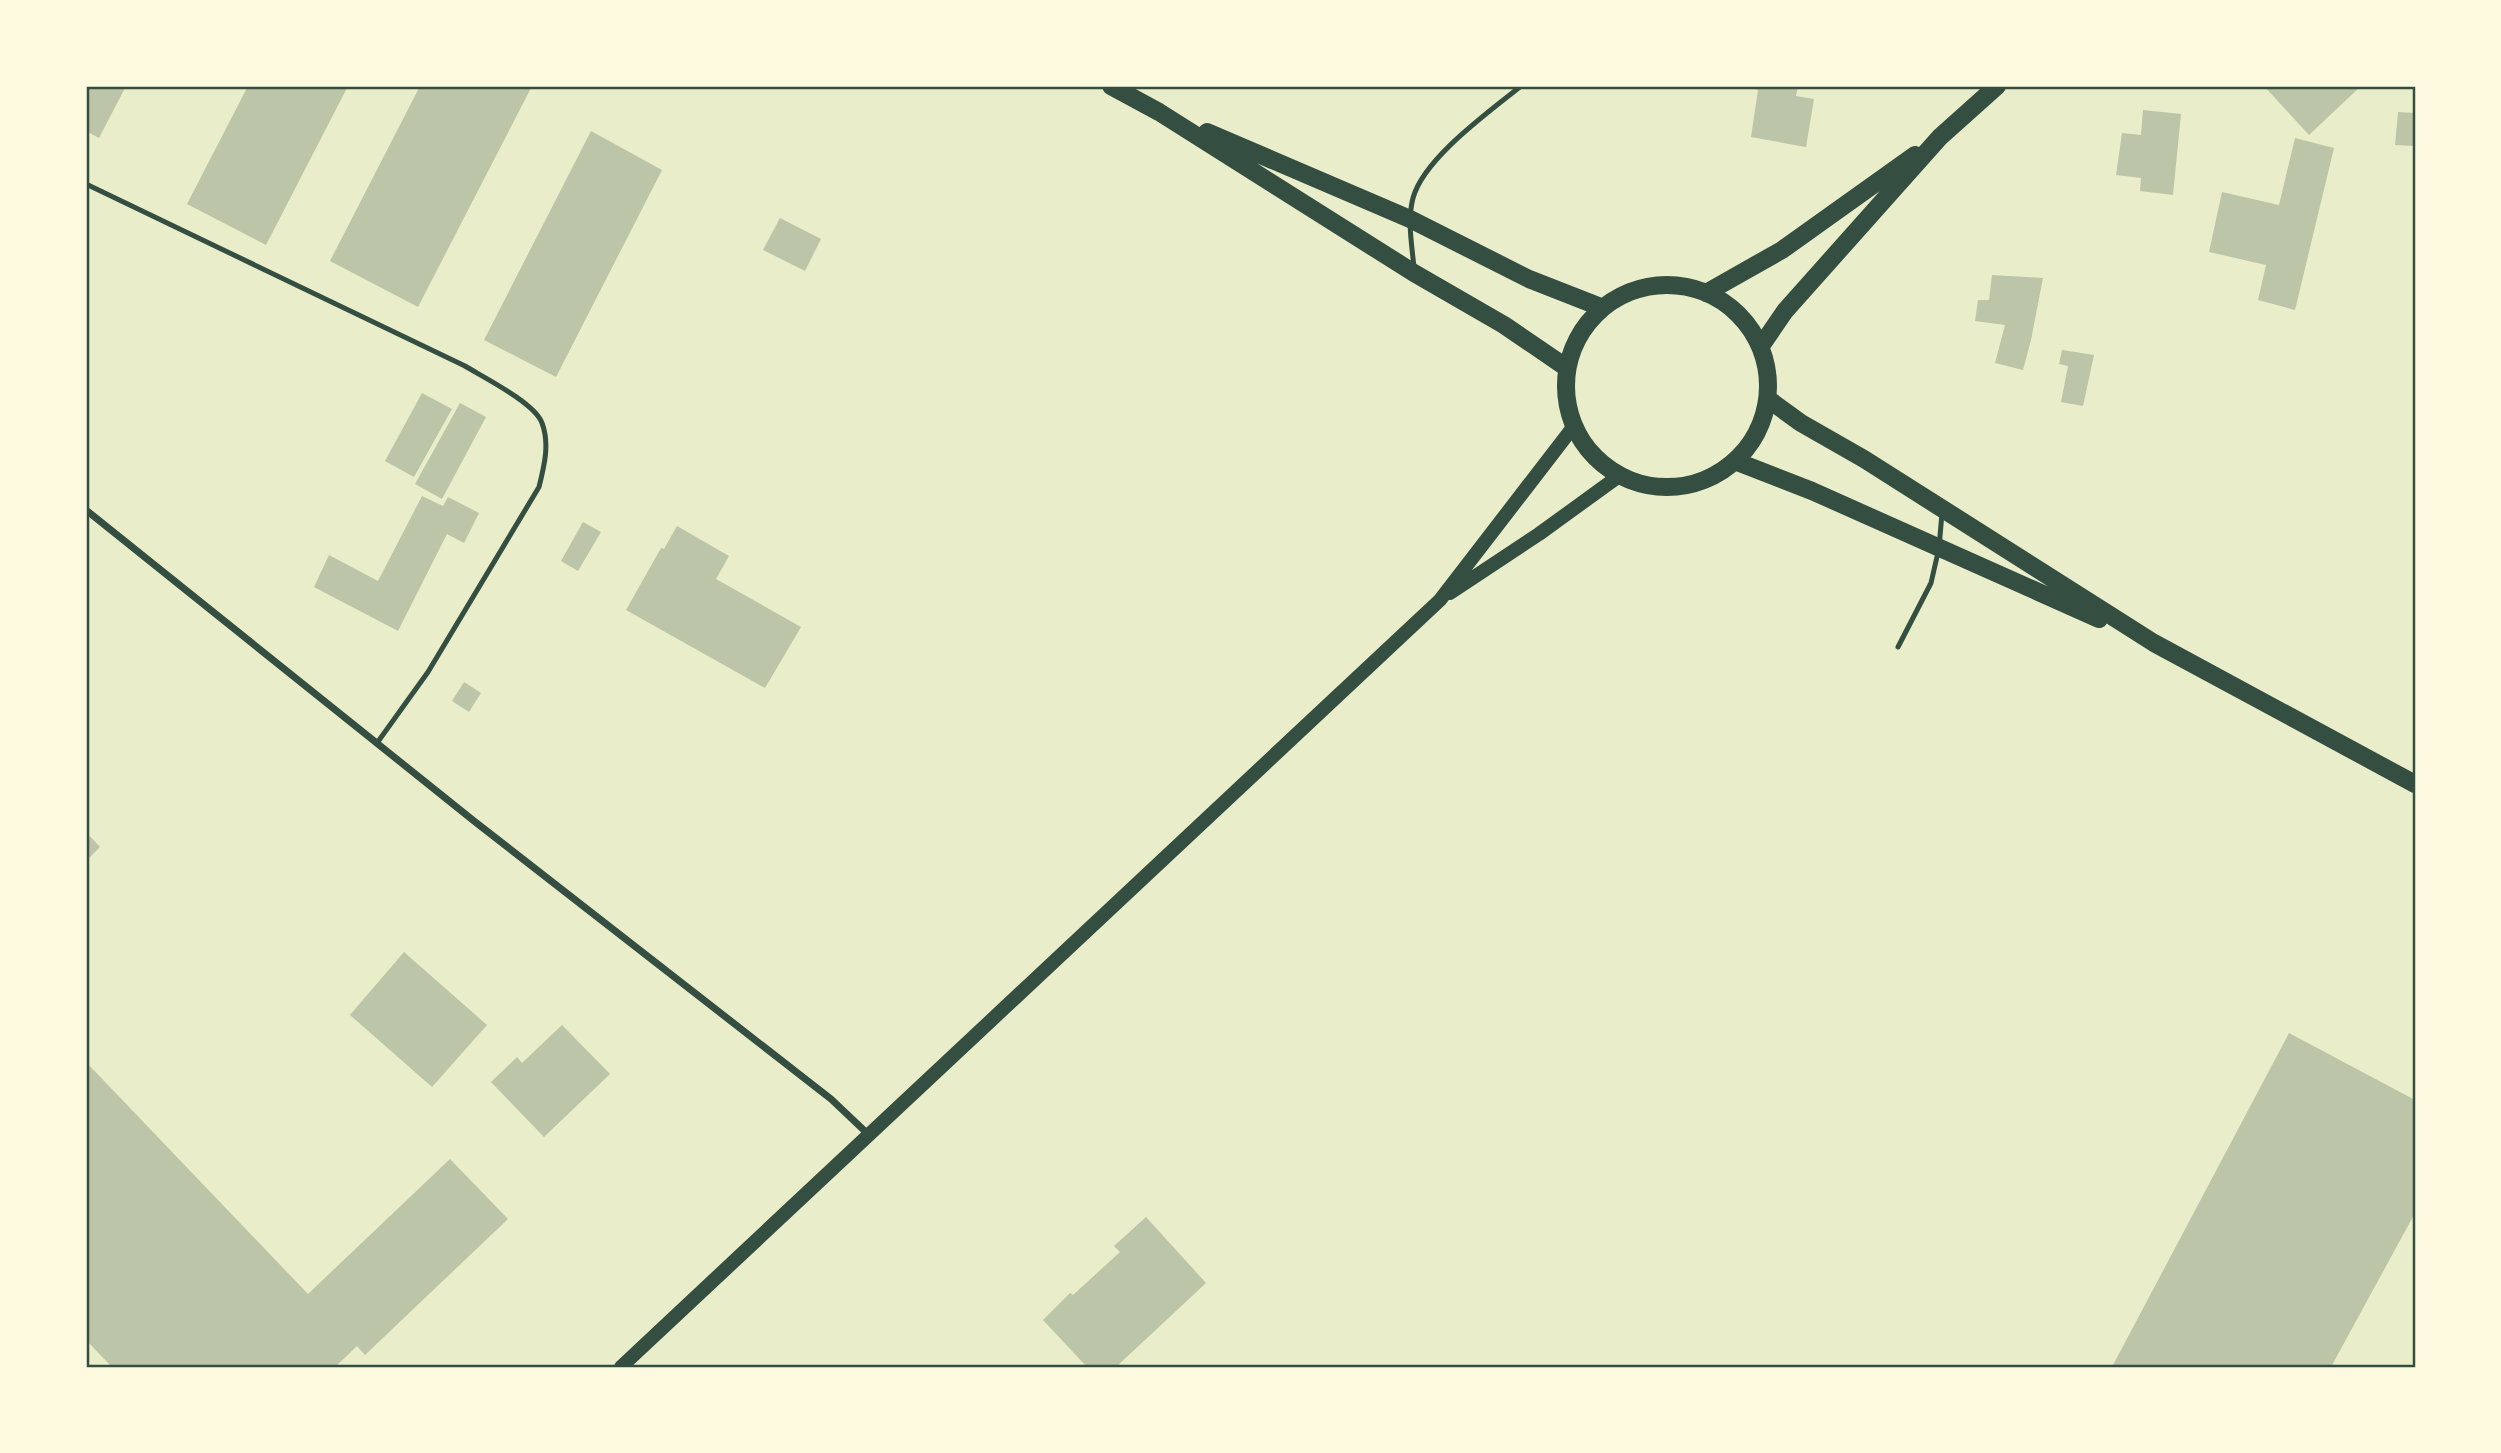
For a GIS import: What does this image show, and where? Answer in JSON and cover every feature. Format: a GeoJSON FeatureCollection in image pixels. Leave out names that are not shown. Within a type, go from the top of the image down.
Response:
{"type":"FeatureCollection","features":[{"type":"Feature","properties":{"kind":"main road"},"geometry":{"type":"LineString","coordinates":[[1111,86],[1159,112],[1414,273],[1504,325],[1567,368]]}},
{"type":"Feature","properties":{"kind":"main road"},"geometry":{"type":"LineString","coordinates":[[1706,293],[1782,250],[1940,137],[1997,86]]}},
{"type":"Feature","properties":{"kind":"main road"},"geometry":{"type":"LineString","coordinates":[[1159,112],[1410,219],[1529,279],[1602,308]]}},
{"type":"Feature","properties":{"kind":"main road"},"geometry":{"type":"LineString","coordinates":[[1760,346],[1785,311],[1940,137]]}},
{"type":"Feature","properties":{"kind":"main road"},"geometry":{"type":"LineString","coordinates":[[1671,285],[1706,293],[1735,311],[1750,327],[1760,346],[1767,372],[1768,399],[1757,433],[1735,461],[1720,473],[1703,481],[1684,486],[1655,487],[1637,483],[1603,465],[1589,451],[1574,426],[1566,398],[1567,368],[1573,349],[1582,331],[1602,308],[1623,295],[1646,287],[1671,285]]}},
{"type":"Feature","properties":{"kind":"main road"},"geometry":{"type":"LineString","coordinates":[[1768,399],[2154,643],[2415,784]]}},
{"type":"Feature","properties":{"kind":"main road"},"geometry":{"type":"LineString","coordinates":[[621,1367],[1440,600],[1574,426]]}},
{"type":"Feature","properties":{"kind":"main road"},"geometry":{"type":"LineString","coordinates":[[1735,461],[1773,474],[2154,643]]}},
{"type":"Feature","properties":{"kind":"main road"},"geometry":{"type":"LineString","coordinates":[[1440,600],[1539,534],[1619,475]]}},
{"type":"Feature","properties":{"kind":"street"},"geometry":{"type":"LineString","coordinates":[[86,510],[377,743],[831,1099],[870,1135]]}},
{"type":"Feature","properties":{"kind":"lane"},"geometry":{"type":"LineString","coordinates":[[1414,273],[1410,219],[1414,196],[1435,161],[1521,86]]}},
{"type":"Feature","properties":{"kind":"lane"},"geometry":{"type":"LineString","coordinates":[[86,184],[465,366],[520,399],[542,421],[546,458],[539,487],[428,672],[377,743]]}},
{"type":"Feature","properties":{"kind":"lane"},"geometry":{"type":"LineString","coordinates":[[1898,648],[1931,583],[1939,548],[1942,509]]}},
{"type":"Feature","properties":{"kind":"building"},"geometry":{"type":"Polygon","coordinates":[[[86,86],[126,86],[99,138],[86,131],[86,86]]]}},
{"type":"Feature","properties":{"kind":"building"},"geometry":{"type":"Polygon","coordinates":[[[248,86],[348,86],[266,245],[187,204],[248,86]]]}},
{"type":"Feature","properties":{"kind":"building"},"geometry":{"type":"Polygon","coordinates":[[[420,86],[532,86],[418,307],[330,261],[420,86]]]}},
{"type":"Feature","properties":{"kind":"building"},"geometry":{"type":"Polygon","coordinates":[[[1744,86],[1798,86],[1796,96],[1814,99],[1806,147],[1751,137],[1758,90],[1744,86]]]}},
{"type":"Feature","properties":{"kind":"building"},"geometry":{"type":"Polygon","coordinates":[[[2264,86],[2361,86],[2309,135],[2264,86]]]}},
{"type":"Feature","properties":{"kind":"building"},"geometry":{"type":"Polygon","coordinates":[[[2143,110],[2181,114],[2173,195],[2140,191],[2141,178],[2116,175],[2122,133],[2141,135],[2143,110]]]}},
{"type":"Feature","properties":{"kind":"building"},"geometry":{"type":"Polygon","coordinates":[[[2398,112],[2415,113],[2415,146],[2395,145],[2398,112]]]}},
{"type":"Feature","properties":{"kind":"building"},"geometry":{"type":"Polygon","coordinates":[[[591,131],[662,170],[556,377],[484,340],[591,131]]]}},
{"type":"Feature","properties":{"kind":"building"},"geometry":{"type":"Polygon","coordinates":[[[2295,138],[2334,148],[2295,310],[2258,300],[2266,265],[2209,252],[2222,192],[2279,205],[2295,138]]]}},
{"type":"Feature","properties":{"kind":"building"},"geometry":{"type":"Polygon","coordinates":[[[780,218],[821,239],[805,271],[763,250],[780,218]]]}},
{"type":"Feature","properties":{"kind":"building"},"geometry":{"type":"Polygon","coordinates":[[[1992,275],[2043,278],[2023,370],[1995,363],[2005,325],[1975,321],[1978,300],[1989,300],[1992,275]]]}},
{"type":"Feature","properties":{"kind":"building"},"geometry":{"type":"Polygon","coordinates":[[[2062,350],[2094,355],[2083,406],[2061,402],[2068,366],[2059,364],[2062,350]]]}},
{"type":"Feature","properties":{"kind":"building"},"geometry":{"type":"Polygon","coordinates":[[[422,393],[452,409],[414,477],[385,461],[422,393]]]}},
{"type":"Feature","properties":{"kind":"building"},"geometry":{"type":"Polygon","coordinates":[[[460,403],[486,417],[442,499],[415,484],[460,403]]]}},
{"type":"Feature","properties":{"kind":"building"},"geometry":{"type":"Polygon","coordinates":[[[422,496],[443,506],[448,497],[479,513],[464,543],[447,534],[398,631],[314,587],[329,555],[378,581],[422,496]]]}},
{"type":"Feature","properties":{"kind":"building"},"geometry":{"type":"Polygon","coordinates":[[[583,522],[601,532],[578,571],[561,561],[583,522]]]}},
{"type":"Feature","properties":{"kind":"building"},"geometry":{"type":"Polygon","coordinates":[[[677,526],[729,556],[716,579],[801,627],[765,688],[626,610],[661,548],[664,549],[677,526]]]}},
{"type":"Feature","properties":{"kind":"building"},"geometry":{"type":"Polygon","coordinates":[[[464,682],[481,693],[469,712],[452,701],[464,682]]]}},
{"type":"Feature","properties":{"kind":"building"},"geometry":{"type":"Polygon","coordinates":[[[86,832],[100,847],[86,861],[86,832]]]}},
{"type":"Feature","properties":{"kind":"building"},"geometry":{"type":"Polygon","coordinates":[[[404,952],[487,1025],[432,1087],[350,1015],[404,952]]]}},
{"type":"Feature","properties":{"kind":"building"},"geometry":{"type":"Polygon","coordinates":[[[562,1025],[610,1074],[544,1137],[491,1082],[517,1057],[522,1063],[562,1025]]]}},
{"type":"Feature","properties":{"kind":"building"},"geometry":{"type":"Polygon","coordinates":[[[2289,1033],[2415,1100],[2415,1213],[2331,1367],[2112,1367],[2289,1033]]]}},
{"type":"Feature","properties":{"kind":"building"},"geometry":{"type":"Polygon","coordinates":[[[86,1062],[308,1294],[450,1159],[508,1219],[365,1355],[357,1346],[335,1367],[112,1367],[86,1340],[86,1062]]]}},
{"type":"Feature","properties":{"kind":"building"},"geometry":{"type":"Polygon","coordinates":[[[1146,1217],[1206,1283],[1116,1367],[1087,1367],[1043,1320],[1070,1293],[1073,1295],[1120,1252],[1114,1246],[1146,1217]]]}}]}
